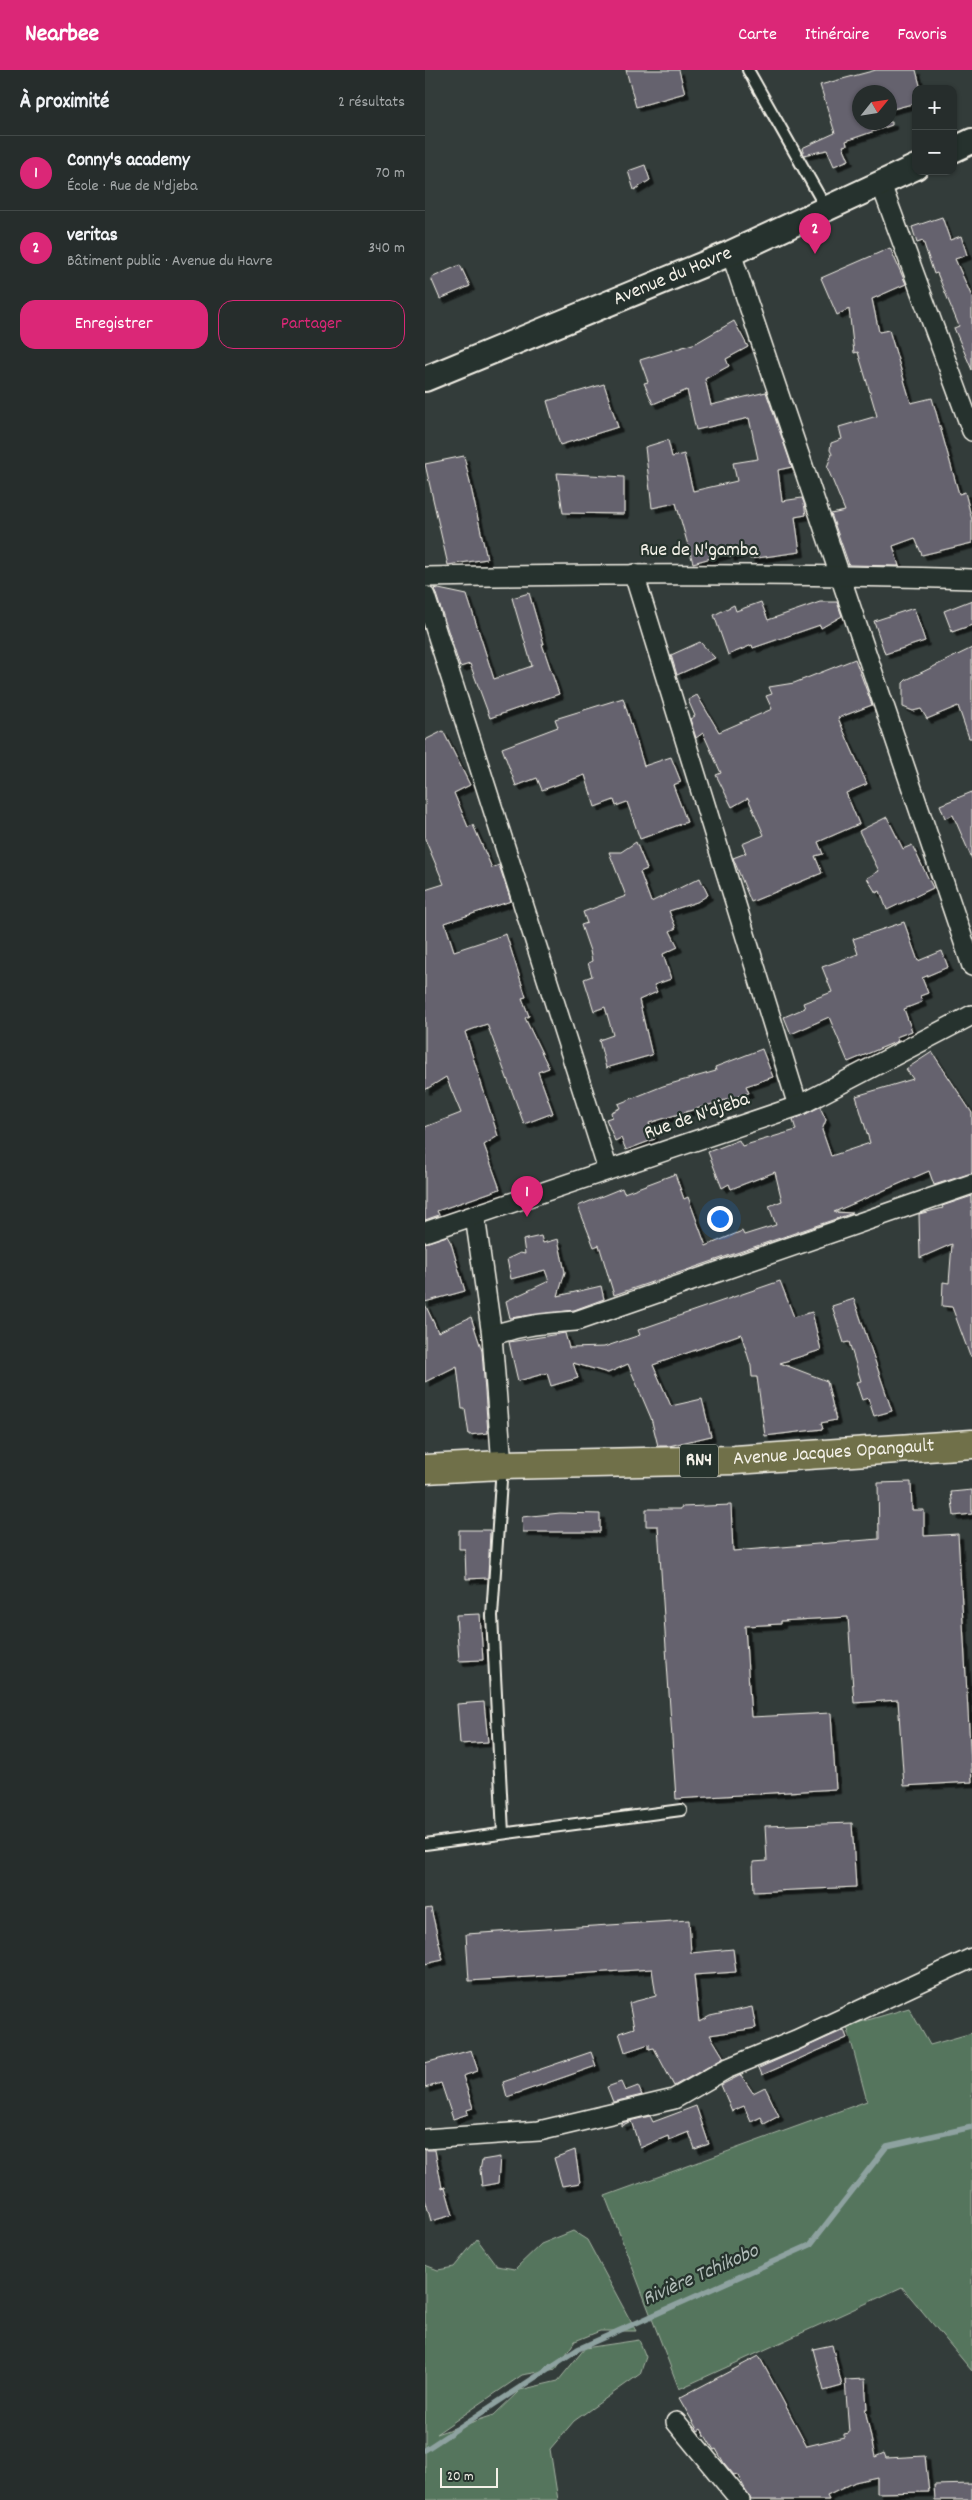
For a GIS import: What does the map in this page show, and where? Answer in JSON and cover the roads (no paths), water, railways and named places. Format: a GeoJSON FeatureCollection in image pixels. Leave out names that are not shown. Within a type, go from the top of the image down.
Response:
{"type":"FeatureCollection","features":[{"type":"Feature","properties":{"kind":"highway","name":"Avenue Jacques Opangault"},"geometry":{"type":"LineString","coordinates":[[425,1469],[502,1465],[735,1460],[972,1444]]}},
{"type":"Feature","properties":{"kind":"street"},"geometry":{"type":"LineString","coordinates":[[957,148],[972,141]]}},
{"type":"Feature","properties":{"kind":"street","name":"Avenue du Havre"},"geometry":{"type":"LineString","coordinates":[[425,379],[731,252],[912,169]]}},
{"type":"Feature","properties":{"kind":"street"},"geometry":{"type":"LineString","coordinates":[[881,184],[971,427]]}},
{"type":"Feature","properties":{"kind":"street"},"geometry":{"type":"LineString","coordinates":[[731,252],[972,966]]}},
{"type":"Feature","properties":{"kind":"street"},"geometry":{"type":"LineString","coordinates":[[634,574],[798,1106]]}},
{"type":"Feature","properties":{"kind":"street","name":"Rue de N'gamba"},"geometry":{"type":"LineString","coordinates":[[425,577],[634,574],[839,575],[972,579]]}},
{"type":"Feature","properties":{"kind":"street"},"geometry":{"type":"LineString","coordinates":[[425,596],[608,1170]]}},
{"type":"Feature","properties":{"kind":"street","name":"Rue de N'djeba"},"geometry":{"type":"LineString","coordinates":[[425,1232],[798,1106],[972,1015]]}},
{"type":"Feature","properties":{"kind":"street"},"geometry":{"type":"LineString","coordinates":[[492,1336],[513,1328],[535,1324],[576,1321],[972,1184]]}},
{"type":"Feature","properties":{"kind":"street"},"geometry":{"type":"LineString","coordinates":[[475,1216],[492,1336],[502,1465]]}},
{"type":"Feature","properties":{"kind":"street"},"geometry":{"type":"LineString","coordinates":[[425,2139],[539,2131],[674,2099],[726,2069],[805,2036],[972,1958]]}},
{"type":"Feature","properties":{"kind":"street"},"geometry":{"type":"LineString","coordinates":[[676,2422],[740,2500]]}},
{"type":"Feature","properties":{"kind":"lane"},"geometry":{"type":"LineString","coordinates":[[748,70],[826,208]]}},
{"type":"Feature","properties":{"kind":"lane"},"geometry":{"type":"LineString","coordinates":[[502,1465],[492,1616],[503,1833]]}},
{"type":"Feature","properties":{"kind":"lane"},"geometry":{"type":"LineString","coordinates":[[425,1844],[681,1810]]}},
{"type":"Feature","properties":{"kind":"waterway","name":"Rivière Tchikobo"},"geometry":{"type":"LineString","coordinates":[[425,2450],[578,2349],[810,2245],[887,2146],[972,2127]]}},
{"type":"Feature","properties":{"kind":"place","name":"veritas"},"geometry":{"type":"Point","coordinates":[815,254]}},
{"type":"Feature","properties":{"kind":"place","name":"Conny's academy"},"geometry":{"type":"Point","coordinates":[527,1217]}}]}
